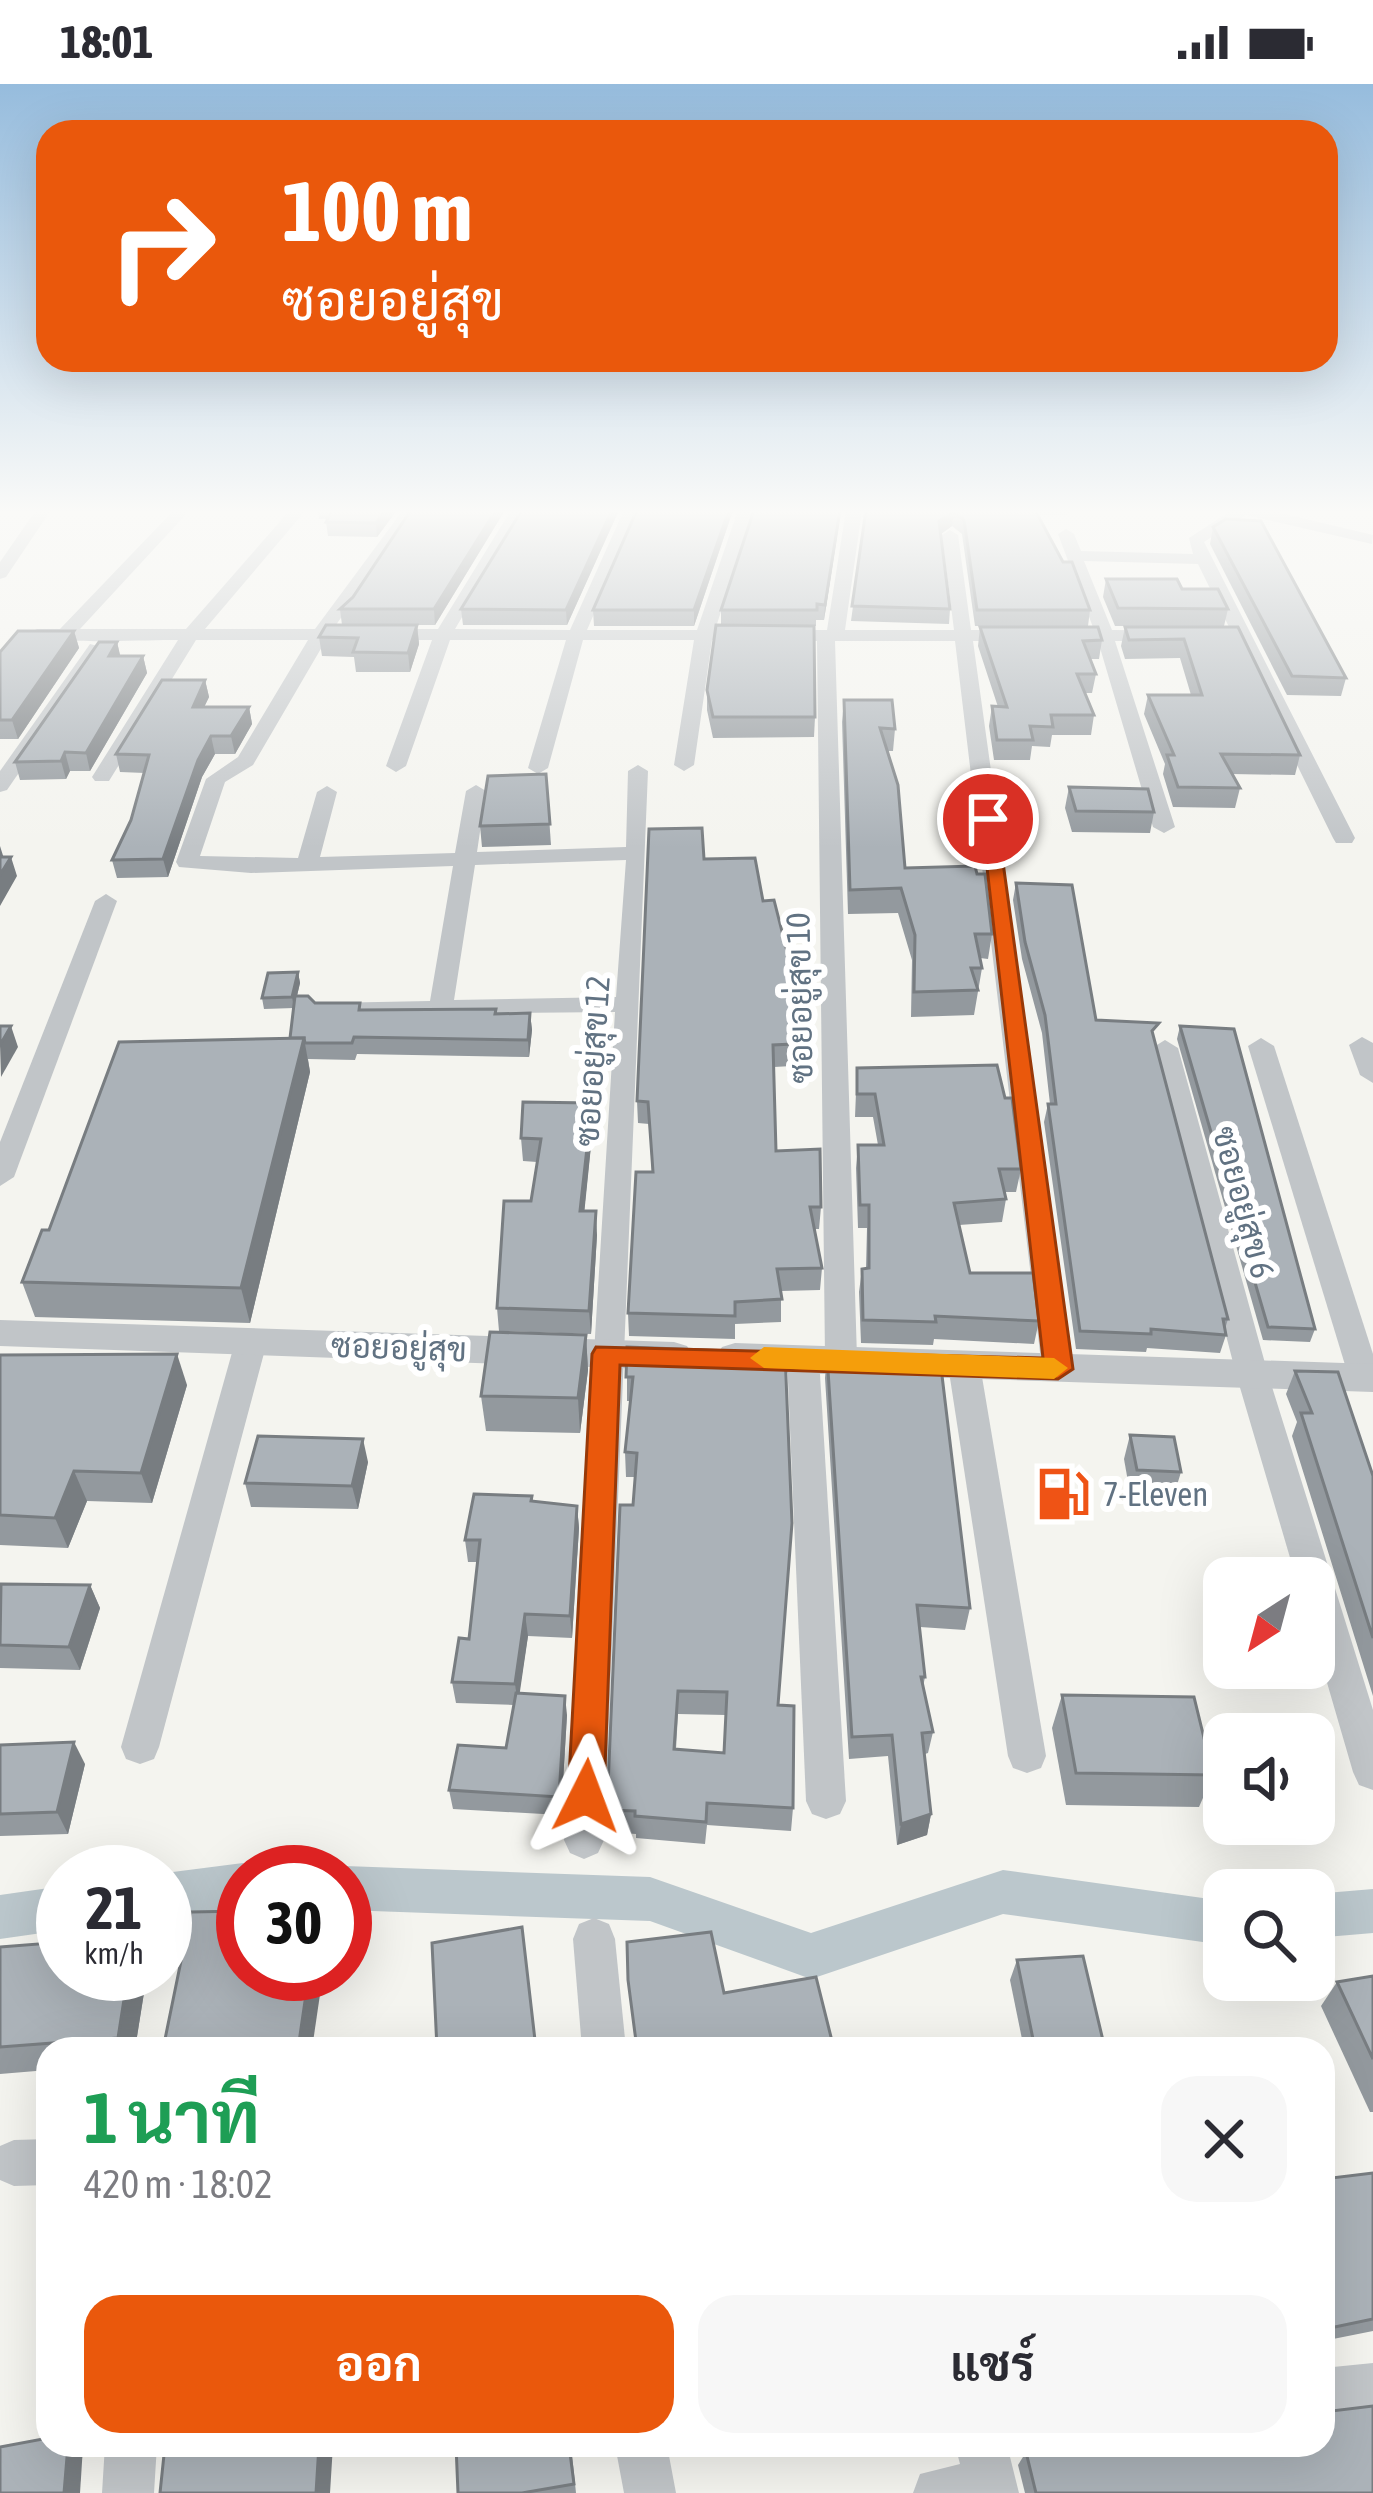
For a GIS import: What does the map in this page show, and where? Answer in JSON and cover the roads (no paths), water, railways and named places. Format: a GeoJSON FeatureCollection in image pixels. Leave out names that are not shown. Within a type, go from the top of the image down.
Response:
{"type":"FeatureCollection","features":[{"type":"Feature","properties":{"kind":"street"},"geometry":{"type":"LineString","coordinates":[[64,635],[76,622]]}},
{"type":"Feature","properties":{"kind":"street"},"geometry":{"type":"LineString","coordinates":[[102,777],[201,622]]}},
{"type":"Feature","properties":{"kind":"street"},"geometry":{"type":"LineString","coordinates":[[329,622],[246,761],[216,779],[187,862],[210,866],[638,854]]}},
{"type":"Feature","properties":{"kind":"street"},"geometry":{"type":"LineString","coordinates":[[395,766],[451,622]]}},
{"type":"Feature","properties":{"kind":"street"},"geometry":{"type":"LineString","coordinates":[[538,768],[583,622]]}},
{"type":"Feature","properties":{"kind":"street"},"geometry":{"type":"LineString","coordinates":[[684,765],[708,622]]}},
{"type":"Feature","properties":{"kind":"street","name":"ซอยอยู่สุข 10"},"geometry":{"type":"LineString","coordinates":[[826,1802],[822,1358],[833,622]]}},
{"type":"Feature","properties":{"kind":"street"},"geometry":{"type":"LineString","coordinates":[[962,622],[1058,1369]]}},
{"type":"Feature","properties":{"kind":"street"},"geometry":{"type":"LineString","coordinates":[[1100,622],[1164,827]]}},
{"type":"Feature","properties":{"kind":"street"},"geometry":{"type":"LineString","coordinates":[[1236,622],[1344,838]]}},
{"type":"Feature","properties":{"kind":"street"},"geometry":{"type":"LineString","coordinates":[[34,634],[1243,636]]}},
{"type":"Feature","properties":{"kind":"street"},"geometry":{"type":"LineString","coordinates":[[0,786],[106,635]]}},
{"type":"Feature","properties":{"kind":"street","name":"ซอยอยู่สุข 12"},"geometry":{"type":"LineString","coordinates":[[584,1840],[606,1354],[638,854],[638,771]]}},
{"type":"Feature","properties":{"kind":"street"},"geometry":{"type":"LineString","coordinates":[[441,1006],[476,791]]}},
{"type":"Feature","properties":{"kind":"street"},"geometry":{"type":"LineString","coordinates":[[307,864],[327,792]]}},
{"type":"Feature","properties":{"kind":"street"},"geometry":{"type":"LineString","coordinates":[[0,1177],[106,901]]}},
{"type":"Feature","properties":{"kind":"street"},"geometry":{"type":"LineString","coordinates":[[327,1010],[628,1004]]}},
{"type":"Feature","properties":{"kind":"street"},"geometry":{"type":"LineString","coordinates":[[1362,1045],[1373,1075]]}},
{"type":"Feature","properties":{"kind":"street"},"geometry":{"type":"LineString","coordinates":[[1261,1046],[1369,1378]]}},
{"type":"Feature","properties":{"kind":"street","name":"ซอยอยู่สุข 6"},"geometry":{"type":"LineString","coordinates":[[1166,1048],[1252,1374],[1373,1772]]}},
{"type":"Feature","properties":{"kind":"street","name":"ซอยอยู่สุข"},"geometry":{"type":"LineString","coordinates":[[0,1333],[1369,1378]]}},
{"type":"Feature","properties":{"kind":"street"},"geometry":{"type":"LineString","coordinates":[[140,1747],[251,1342]]}},
{"type":"Feature","properties":{"kind":"street"},"geometry":{"type":"LineString","coordinates":[[964,1365],[1027,1756]]}},
{"type":"Feature","properties":{"kind":"street"},"geometry":{"type":"LineString","coordinates":[[594,1939],[603,2037]]}},
{"type":"Feature","properties":{"kind":"street"},"geometry":{"type":"LineString","coordinates":[[1335,2391],[1373,2388]]}},
{"type":"Feature","properties":{"kind":"street"},"geometry":{"type":"LineString","coordinates":[[128,2493],[130,2457]]}},
{"type":"Feature","properties":{"kind":"street"},"geometry":{"type":"LineString","coordinates":[[642,2457],[650,2493]]}},
{"type":"Feature","properties":{"kind":"street"},"geometry":{"type":"LineString","coordinates":[[939,2493],[988,2475]]}},
{"type":"Feature","properties":{"kind":"waterway"},"geometry":{"type":"LineString","coordinates":[[192,1892],[216,1888]]}},
{"type":"Feature","properties":{"kind":"waterway"},"geometry":{"type":"LineString","coordinates":[[372,1889],[650,1899],[811,1956],[1003,1892],[1203,1920]]}},
{"type":"Feature","properties":{"kind":"waterway"},"geometry":{"type":"LineString","coordinates":[[1335,1914],[1373,1911]]}},
{"type":"Feature","properties":{"kind":"waterway"},"geometry":{"type":"LineString","coordinates":[[0,1917],[36,1912]]}},
{"type":"Feature","properties":{"kind":"place","name":"7-Eleven"},"geometry":{"type":"Point","coordinates":[1063,1494]}}]}
